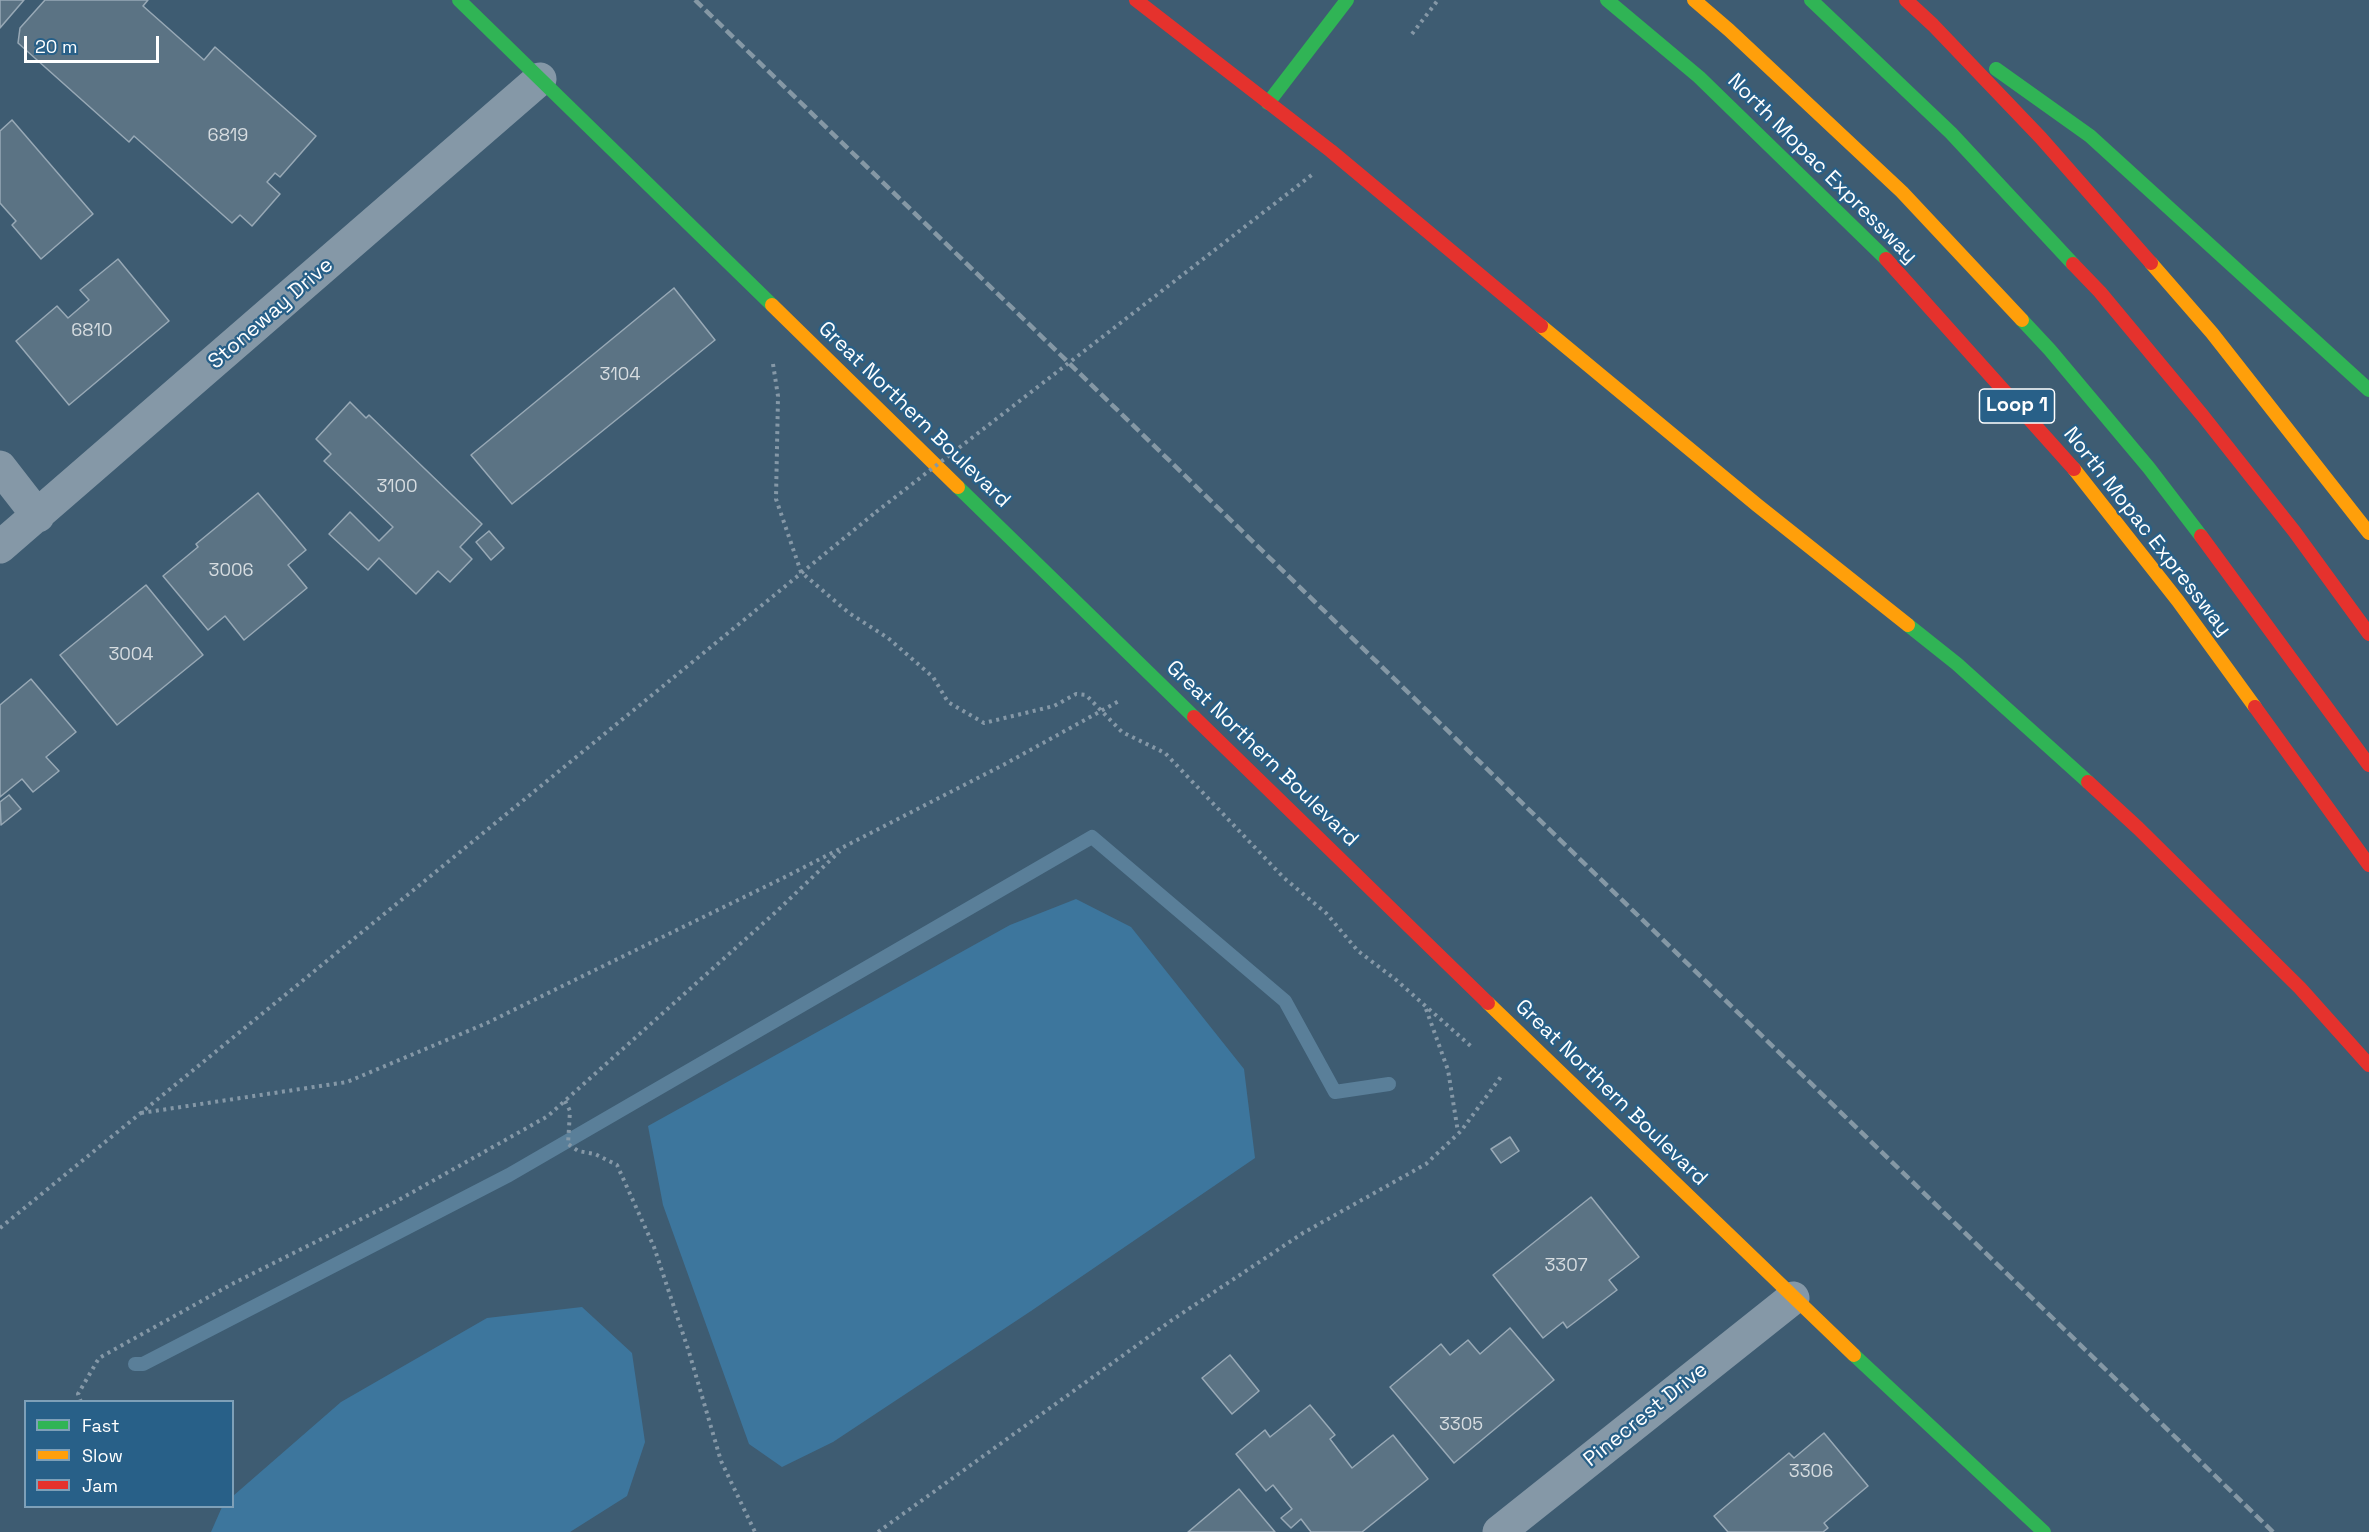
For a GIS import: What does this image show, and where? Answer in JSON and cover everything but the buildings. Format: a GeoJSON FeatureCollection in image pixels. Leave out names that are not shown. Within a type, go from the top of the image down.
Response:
{"type":"FeatureCollection","features":[{"type":"Feature","properties":{"kind":"main road","name":"Great Northern Boulevard"},"geometry":{"type":"LineString","coordinates":[[459,0],[1792,1298],[2043,1532]]}},
{"type":"Feature","properties":{"kind":"main road"},"geometry":{"type":"LineString","coordinates":[[1136,0],[1340,159],[1757,505],[1957,664],[2138,828],[2300,988],[2369,1065]]}},
{"type":"Feature","properties":{"kind":"main road"},"geometry":{"type":"LineString","coordinates":[[1268,102],[1347,0]]}},
{"type":"Feature","properties":{"kind":"main road","name":"North Mopac Expressway"},"geometry":{"type":"LineString","coordinates":[[1606,0],[1699,76],[1885,258],[2060,453],[2178,601],[2369,865]]}},
{"type":"Feature","properties":{"kind":"main road"},"geometry":{"type":"LineString","coordinates":[[1694,0],[1902,192],[2050,350],[2177,504],[2369,765]]}},
{"type":"Feature","properties":{"kind":"main road"},"geometry":{"type":"LineString","coordinates":[[1811,0],[1951,133],[2100,292],[2203,416],[2294,531],[2369,634]]}},
{"type":"Feature","properties":{"kind":"main road"},"geometry":{"type":"LineString","coordinates":[[1906,0],[1933,25],[2041,138],[2212,333],[2369,533]]}},
{"type":"Feature","properties":{"kind":"main road"},"geometry":{"type":"LineString","coordinates":[[1933,25],[2090,136],[2369,390]]}},
{"type":"Feature","properties":{"kind":"street","name":"Stoneway Drive"},"geometry":{"type":"LineString","coordinates":[[0,547],[540,79]]}},
{"type":"Feature","properties":{"kind":"street"},"geometry":{"type":"LineString","coordinates":[[0,467],[38,516]]}},
{"type":"Feature","properties":{"kind":"street","name":"Pinecrest Drive"},"geometry":{"type":"LineString","coordinates":[[1499,1532],[1792,1298]]}},
{"type":"Feature","properties":{"kind":"path"},"geometry":{"type":"LineString","coordinates":[[1412,34],[1438,0]]}},
{"type":"Feature","properties":{"kind":"path"},"geometry":{"type":"LineString","coordinates":[[0,1228],[876,512],[1313,174]]}},
{"type":"Feature","properties":{"kind":"path"},"geometry":{"type":"LineString","coordinates":[[782,316],[771,349],[778,396],[776,499],[801,573],[849,613],[888,638],[933,677],[948,702],[984,723],[1054,706],[1076,694],[1086,695],[1099,711],[1122,732],[1166,753],[1284,878],[1326,913],[1358,951],[1395,979],[1477,1052]]}},
{"type":"Feature","properties":{"kind":"path"},"geometry":{"type":"LineString","coordinates":[[140,1113],[347,1082],[487,1023],[845,846],[1005,764],[1099,711]]}},
{"type":"Feature","properties":{"kind":"path"},"geometry":{"type":"LineString","coordinates":[[81,1400],[78,1394],[99,1358],[232,1284],[395,1202],[548,1116],[778,910],[845,846]]}},
{"type":"Feature","properties":{"kind":"path"},"geometry":{"type":"LineString","coordinates":[[1426,1008],[1448,1070],[1458,1133]]}},
{"type":"Feature","properties":{"kind":"path"},"geometry":{"type":"LineString","coordinates":[[878,1532],[1172,1320],[1303,1233],[1426,1164],[1458,1133],[1527,1041]]}},
{"type":"Feature","properties":{"kind":"path"},"geometry":{"type":"LineString","coordinates":[[1494,1067],[1503,1074]]}},
{"type":"Feature","properties":{"kind":"path"},"geometry":{"type":"LineString","coordinates":[[565,1101],[570,1111],[568,1144],[578,1151],[596,1154],[617,1165],[649,1237],[689,1352],[721,1461],[755,1532]]}},
{"type":"Feature","properties":{"kind":"shaded area"},"geometry":{"type":"Polygon","coordinates":[[[1076,899],[1131,927],[1244,1069],[1255,1158],[1031,1311],[833,1442],[782,1467],[749,1444],[663,1205],[648,1126],[1010,925],[1076,899]]]}},
{"type":"Feature","properties":{"kind":"shaded area"},"geometry":{"type":"Polygon","coordinates":[[[582,1307],[632,1353],[645,1442],[627,1496],[570,1532],[211,1532],[222,1508],[234,1508],[234,1495],[341,1402],[487,1318],[582,1307]]]}},
{"type":"Feature","properties":{"kind":"waterway"},"geometry":{"type":"LineString","coordinates":[[135,1364],[143,1364],[509,1175],[1092,837],[1285,1001],[1335,1092],[1389,1084]]}},
{"type":"Feature","properties":{"kind":"railway"},"geometry":{"type":"LineString","coordinates":[[695,0],[2273,1532]]}},
{"type":"Feature","properties":{"kind":"traffic: fast"},"geometry":{"type":"LineString","coordinates":[[459,0],[772,305]]}},
{"type":"Feature","properties":{"kind":"traffic: fast"},"geometry":{"type":"LineString","coordinates":[[1268,103],[1347,0]]}},
{"type":"Feature","properties":{"kind":"traffic: fast"},"geometry":{"type":"LineString","coordinates":[[1607,0],[1699,77],[1886,259]]}},
{"type":"Feature","properties":{"kind":"traffic: fast"},"geometry":{"type":"LineString","coordinates":[[1811,0],[1951,133],[2073,264]]}},
{"type":"Feature","properties":{"kind":"traffic: fast"},"geometry":{"type":"LineString","coordinates":[[1996,69],[2090,136],[2369,390]]}},
{"type":"Feature","properties":{"kind":"traffic: fast"},"geometry":{"type":"LineString","coordinates":[[2022,320],[2149,468],[2201,536]]}},
{"type":"Feature","properties":{"kind":"traffic: fast"},"geometry":{"type":"LineString","coordinates":[[958,487],[1194,717]]}},
{"type":"Feature","properties":{"kind":"traffic: fast"},"geometry":{"type":"LineString","coordinates":[[1908,625],[1957,664],[2088,782]]}},
{"type":"Feature","properties":{"kind":"traffic: fast"},"geometry":{"type":"LineString","coordinates":[[1854,1355],[2044,1532]]}},
{"type":"Feature","properties":{"kind":"traffic: slow"},"geometry":{"type":"LineString","coordinates":[[1694,0],[1902,192],[2022,320]]}},
{"type":"Feature","properties":{"kind":"traffic: slow"},"geometry":{"type":"LineString","coordinates":[[2151,263],[2212,333],[2369,533]]}},
{"type":"Feature","properties":{"kind":"traffic: slow"},"geometry":{"type":"LineString","coordinates":[[772,305],[958,487]]}},
{"type":"Feature","properties":{"kind":"traffic: slow"},"geometry":{"type":"LineString","coordinates":[[1541,326],[1757,505],[1908,625]]}},
{"type":"Feature","properties":{"kind":"traffic: slow"},"geometry":{"type":"LineString","coordinates":[[2074,469],[2178,601],[2255,707]]}},
{"type":"Feature","properties":{"kind":"traffic: slow"},"geometry":{"type":"LineString","coordinates":[[1488,1003],[1854,1355]]}},
{"type":"Feature","properties":{"kind":"traffic: jam"},"geometry":{"type":"LineString","coordinates":[[1136,0],[1331,151],[1541,326]]}},
{"type":"Feature","properties":{"kind":"traffic: jam"},"geometry":{"type":"LineString","coordinates":[[1906,0],[1933,25],[2041,138],[2151,263]]}},
{"type":"Feature","properties":{"kind":"traffic: jam"},"geometry":{"type":"LineString","coordinates":[[1886,259],[2074,469]]}},
{"type":"Feature","properties":{"kind":"traffic: jam"},"geometry":{"type":"LineString","coordinates":[[2073,264],[2100,292],[2203,416],[2294,531],[2369,634]]}},
{"type":"Feature","properties":{"kind":"traffic: jam"},"geometry":{"type":"LineString","coordinates":[[2201,536],[2369,765]]}},
{"type":"Feature","properties":{"kind":"traffic: jam"},"geometry":{"type":"LineString","coordinates":[[2255,707],[2369,865]]}},
{"type":"Feature","properties":{"kind":"traffic: jam"},"geometry":{"type":"LineString","coordinates":[[1194,717],[1488,1003]]}},
{"type":"Feature","properties":{"kind":"traffic: jam"},"geometry":{"type":"LineString","coordinates":[[2088,782],[2138,828],[2300,988],[2369,1065]]}}]}
